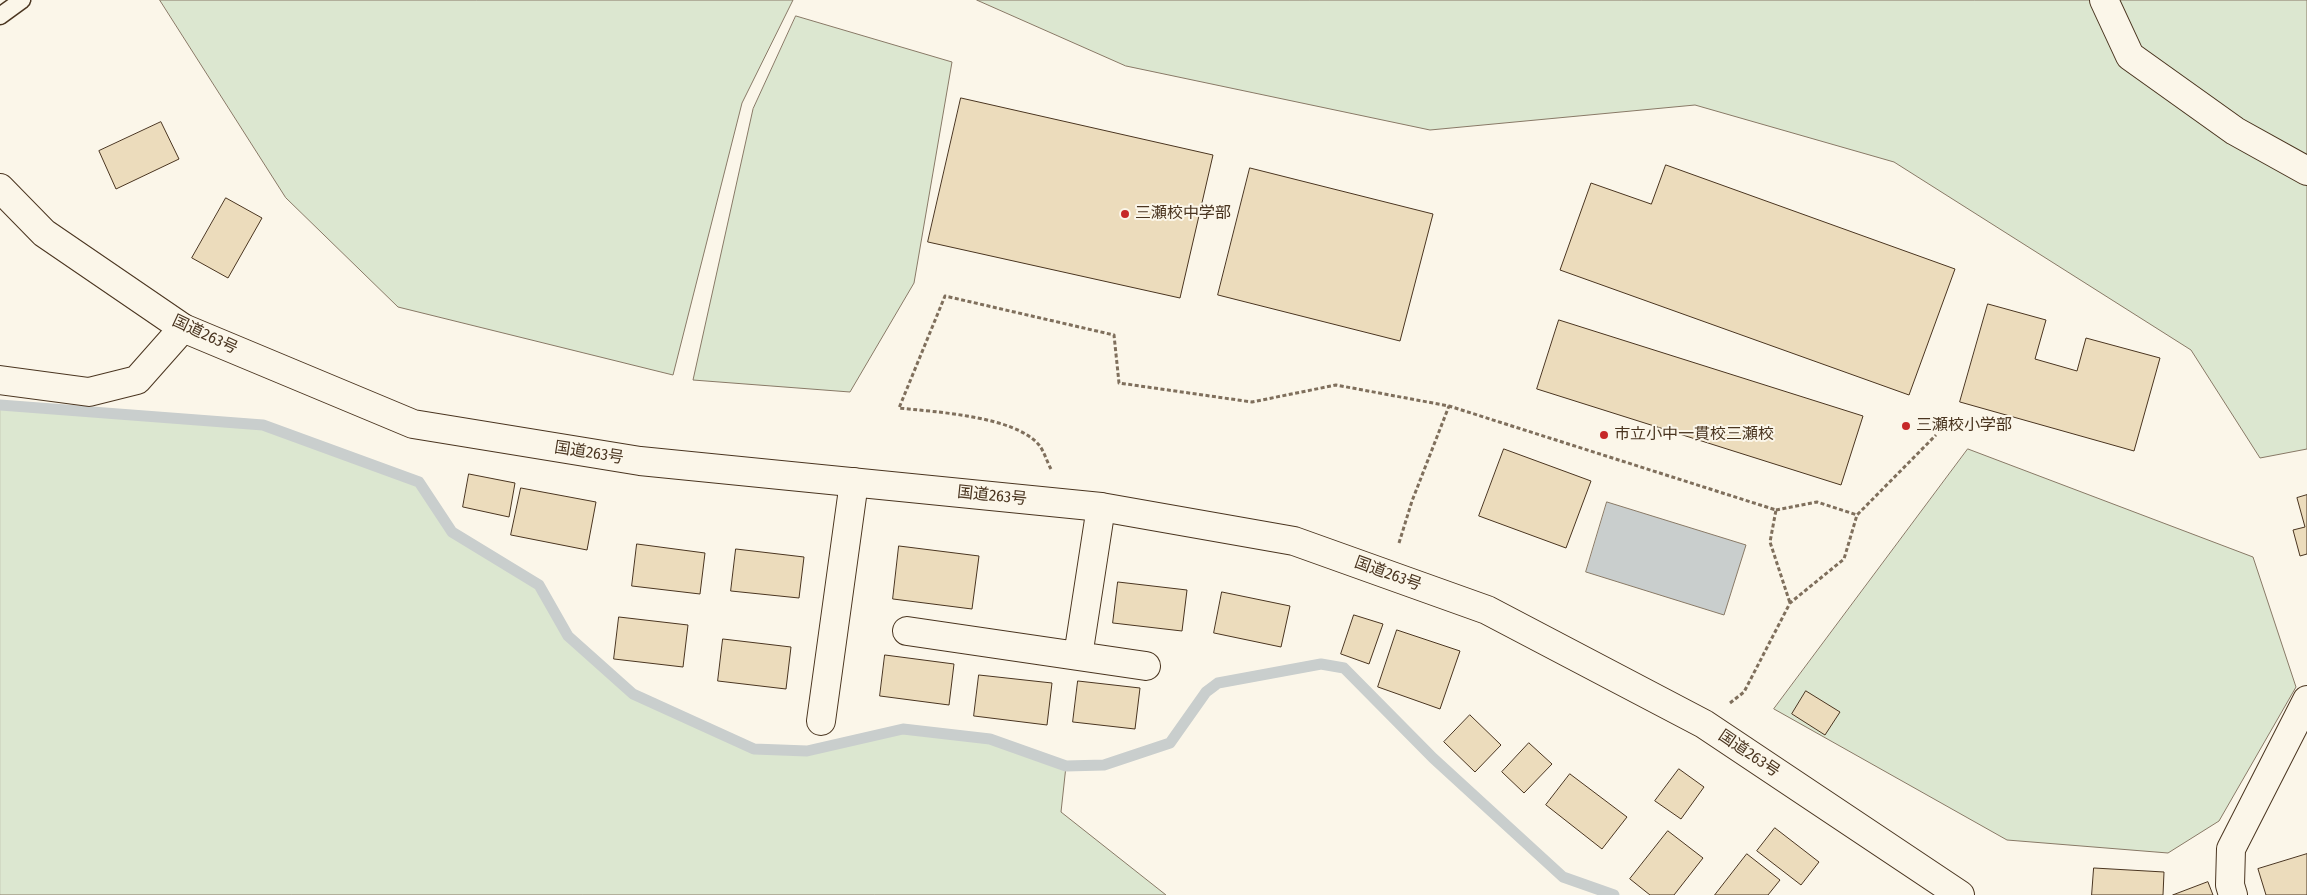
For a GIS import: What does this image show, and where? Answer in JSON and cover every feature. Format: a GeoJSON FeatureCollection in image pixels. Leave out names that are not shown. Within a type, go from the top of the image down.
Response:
{"type":"FeatureCollection","features":[{"type":"Feature","properties":{"kind":"main road"},"geometry":{"type":"LineString","coordinates":[[2104,0],[2130,56],[2234,131],[2307,171]]}},
{"type":"Feature","properties":{"kind":"main road","name":"国道263号"},"geometry":{"type":"LineString","coordinates":[[0,188],[44,233],[183,328],[413,424],[640,461],[1100,507],[1294,541],[1390,575],[1487,610],[1704,724],[1960,895]]}},
{"type":"Feature","properties":{"kind":"main road"},"geometry":{"type":"LineString","coordinates":[[0,380],[89,392],[136,380],[183,328]]}},
{"type":"Feature","properties":{"kind":"main road"},"geometry":{"type":"LineString","coordinates":[[821,721],[854,482]]}},
{"type":"Feature","properties":{"kind":"main road"},"geometry":{"type":"LineString","coordinates":[[1078,656],[1100,507]]}},
{"type":"Feature","properties":{"kind":"main road"},"geometry":{"type":"LineString","coordinates":[[907,631],[1146,666]]}},
{"type":"Feature","properties":{"kind":"main road"},"geometry":{"type":"LineString","coordinates":[[2233,895],[2230,886],[2230,849],[2307,700]]}},
{"type":"Feature","properties":{"kind":"lane"},"geometry":{"type":"LineString","coordinates":[[0,16],[22,0]]}},
{"type":"Feature","properties":{"kind":"path"},"geometry":{"type":"LineString","coordinates":[[1050,502],[1051,470],[1039,445],[1012,426],[960,415],[899,408],[945,296],[1114,335],[1118,383],[1252,402],[1336,386],[1449,406],[1776,510],[1817,502],[1857,515]]}},
{"type":"Feature","properties":{"kind":"path"},"geometry":{"type":"LineString","coordinates":[[1390,575],[1412,501],[1449,406]]}},
{"type":"Feature","properties":{"kind":"path"},"geometry":{"type":"LineString","coordinates":[[1704,724],[1744,692],[1790,603],[1844,559],[1857,515],[1936,435]]}},
{"type":"Feature","properties":{"kind":"path"},"geometry":{"type":"LineString","coordinates":[[1776,510],[1770,542],[1790,603]]}},
{"type":"Feature","properties":{"kind":"green space"},"geometry":{"type":"Polygon","coordinates":[[[160,0],[793,0],[742,103],[673,375],[398,307],[286,198],[160,0]]]}},
{"type":"Feature","properties":{"kind":"green space"},"geometry":{"type":"Polygon","coordinates":[[[977,0],[2307,0],[2307,449],[2260,458],[2191,350],[1894,162],[1695,105],[1430,130],[1126,66],[977,0]]]}},
{"type":"Feature","properties":{"kind":"green space"},"geometry":{"type":"Polygon","coordinates":[[[796,16],[952,62],[914,283],[850,392],[693,380],[753,109],[796,16]]]}},
{"type":"Feature","properties":{"kind":"green space"},"geometry":{"type":"Polygon","coordinates":[[[0,405],[263,425],[419,482],[452,532],[539,585],[568,636],[633,694],[754,749],[807,751],[903,729],[990,739],[1066,766],[1061,812],[1166,895],[0,895],[0,405]]]}},
{"type":"Feature","properties":{"kind":"green space"},"geometry":{"type":"Polygon","coordinates":[[[1968,449],[2253,557],[2296,687],[2219,821],[2168,853],[2007,840],[1774,709],[1968,449]]]}},
{"type":"Feature","properties":{"kind":"shaded area"},"geometry":{"type":"Polygon","coordinates":[[[1607,502],[1746,545],[1724,615],[1586,572],[1607,502]]]}},
{"type":"Feature","properties":{"kind":"building"},"geometry":{"type":"Polygon","coordinates":[[[961,98],[1213,155],[1180,298],[928,242],[961,98]]]}},
{"type":"Feature","properties":{"kind":"building"},"geometry":{"type":"Polygon","coordinates":[[[161,122],[179,159],[116,189],[99,151],[161,122]]]}},
{"type":"Feature","properties":{"kind":"building"},"geometry":{"type":"Polygon","coordinates":[[[1666,165],[1955,269],[1909,395],[1560,270],[1591,183],[1651,204],[1666,165]]]}},
{"type":"Feature","properties":{"kind":"building"},"geometry":{"type":"Polygon","coordinates":[[[1250,168],[1433,214],[1400,341],[1218,295],[1250,168]]]}},
{"type":"Feature","properties":{"kind":"building"},"geometry":{"type":"Polygon","coordinates":[[[226,198],[262,218],[228,278],[192,258],[226,198]]]}},
{"type":"Feature","properties":{"kind":"building"},"geometry":{"type":"Polygon","coordinates":[[[1988,304],[2046,320],[2035,359],[2077,371],[2086,338],[2160,358],[2134,451],[1960,402],[1988,304]]]}},
{"type":"Feature","properties":{"kind":"building"},"geometry":{"type":"Polygon","coordinates":[[[1559,320],[1863,416],[1841,485],[1537,389],[1559,320]]]}},
{"type":"Feature","properties":{"kind":"building"},"geometry":{"type":"Polygon","coordinates":[[[1504,449],[1591,481],[1566,548],[1479,516],[1504,449]]]}},
{"type":"Feature","properties":{"kind":"building"},"geometry":{"type":"Polygon","coordinates":[[[469,474],[515,483],[509,517],[463,507],[469,474]]]}},
{"type":"Feature","properties":{"kind":"building"},"geometry":{"type":"Polygon","coordinates":[[[521,488],[596,502],[587,550],[511,535],[521,488]]]}},
{"type":"Feature","properties":{"kind":"building"},"geometry":{"type":"Polygon","coordinates":[[[2307,495],[2307,554],[2300,556],[2293,530],[2305,527],[2297,498],[2307,495]]]}},
{"type":"Feature","properties":{"kind":"building"},"geometry":{"type":"Polygon","coordinates":[[[637,544],[705,553],[700,594],[632,586],[637,544]]]}},
{"type":"Feature","properties":{"kind":"building"},"geometry":{"type":"Polygon","coordinates":[[[899,546],[979,556],[972,609],[893,599],[899,546]]]}},
{"type":"Feature","properties":{"kind":"building"},"geometry":{"type":"Polygon","coordinates":[[[736,549],[804,557],[799,598],[731,591],[736,549]]]}},
{"type":"Feature","properties":{"kind":"building"},"geometry":{"type":"Polygon","coordinates":[[[1118,582],[1187,590],[1182,631],[1113,623],[1118,582]]]}},
{"type":"Feature","properties":{"kind":"building"},"geometry":{"type":"Polygon","coordinates":[[[1222,592],[1290,606],[1281,647],[1214,633],[1222,592]]]}},
{"type":"Feature","properties":{"kind":"building"},"geometry":{"type":"Polygon","coordinates":[[[1354,615],[1383,624],[1369,664],[1341,654],[1354,615]]]}},
{"type":"Feature","properties":{"kind":"building"},"geometry":{"type":"Polygon","coordinates":[[[619,617],[688,625],[683,667],[614,659],[619,617]]]}},
{"type":"Feature","properties":{"kind":"building"},"geometry":{"type":"Polygon","coordinates":[[[1397,630],[1460,651],[1440,709],[1378,687],[1397,630]]]}},
{"type":"Feature","properties":{"kind":"building"},"geometry":{"type":"Polygon","coordinates":[[[723,639],[791,647],[786,689],[718,681],[723,639]]]}},
{"type":"Feature","properties":{"kind":"building"},"geometry":{"type":"Polygon","coordinates":[[[885,655],[954,664],[949,705],[880,696],[885,655]]]}},
{"type":"Feature","properties":{"kind":"building"},"geometry":{"type":"Polygon","coordinates":[[[979,675],[1052,683],[1047,725],[974,716],[979,675]]]}},
{"type":"Feature","properties":{"kind":"building"},"geometry":{"type":"Polygon","coordinates":[[[1078,681],[1140,688],[1135,729],[1073,722],[1078,681]]]}},
{"type":"Feature","properties":{"kind":"building"},"geometry":{"type":"Polygon","coordinates":[[[1806,691],[1840,712],[1825,735],[1792,714],[1806,691]]]}},
{"type":"Feature","properties":{"kind":"building"},"geometry":{"type":"Polygon","coordinates":[[[1470,715],[1501,745],[1475,772],[1444,742],[1470,715]]]}},
{"type":"Feature","properties":{"kind":"building"},"geometry":{"type":"Polygon","coordinates":[[[1529,743],[1552,764],[1524,793],[1502,772],[1529,743]]]}},
{"type":"Feature","properties":{"kind":"building"},"geometry":{"type":"Polygon","coordinates":[[[1679,769],[1704,787],[1681,819],[1655,801],[1679,769]]]}},
{"type":"Feature","properties":{"kind":"building"},"geometry":{"type":"Polygon","coordinates":[[[1570,774],[1627,817],[1602,849],[1546,805],[1570,774]]]}},
{"type":"Feature","properties":{"kind":"building"},"geometry":{"type":"Polygon","coordinates":[[[1775,828],[1819,862],[1801,885],[1757,851],[1775,828]]]}},
{"type":"Feature","properties":{"kind":"building"},"geometry":{"type":"Polygon","coordinates":[[[1668,831],[1703,858],[1674,895],[1650,895],[1630,879],[1668,831]]]}},
{"type":"Feature","properties":{"kind":"building"},"geometry":{"type":"Polygon","coordinates":[[[1747,854],[1780,880],[1768,895],[1715,895],[1747,854]]]}},
{"type":"Feature","properties":{"kind":"building"},"geometry":{"type":"Polygon","coordinates":[[[2307,854],[2307,895],[2266,895],[2258,869],[2307,854]]]}},
{"type":"Feature","properties":{"kind":"building"},"geometry":{"type":"Polygon","coordinates":[[[2094,868],[2164,872],[2163,895],[2092,895],[2094,868]]]}},
{"type":"Feature","properties":{"kind":"building"},"geometry":{"type":"Polygon","coordinates":[[[2208,882],[2213,895],[2173,895],[2208,882]]]}},
{"type":"Feature","properties":{"kind":"waterway"},"geometry":{"type":"LineString","coordinates":[[0,405],[263,425],[419,482],[452,532],[539,585],[568,636],[633,694],[754,749],[807,751],[903,729],[990,739],[1066,766],[1104,765],[1170,743],[1206,692],[1218,683],[1321,664],[1344,668],[1433,758],[1563,877],[1614,895]]}},
{"type":"Feature","properties":{"kind":"place","name":"三瀬校中学部"},"geometry":{"type":"Point","coordinates":[1125,214]}},
{"type":"Feature","properties":{"kind":"place","name":"三瀬校小学部"},"geometry":{"type":"Point","coordinates":[1906,426]}},
{"type":"Feature","properties":{"kind":"place","name":"市立小中一貫校三瀬校"},"geometry":{"type":"Point","coordinates":[1604,435]}}]}
